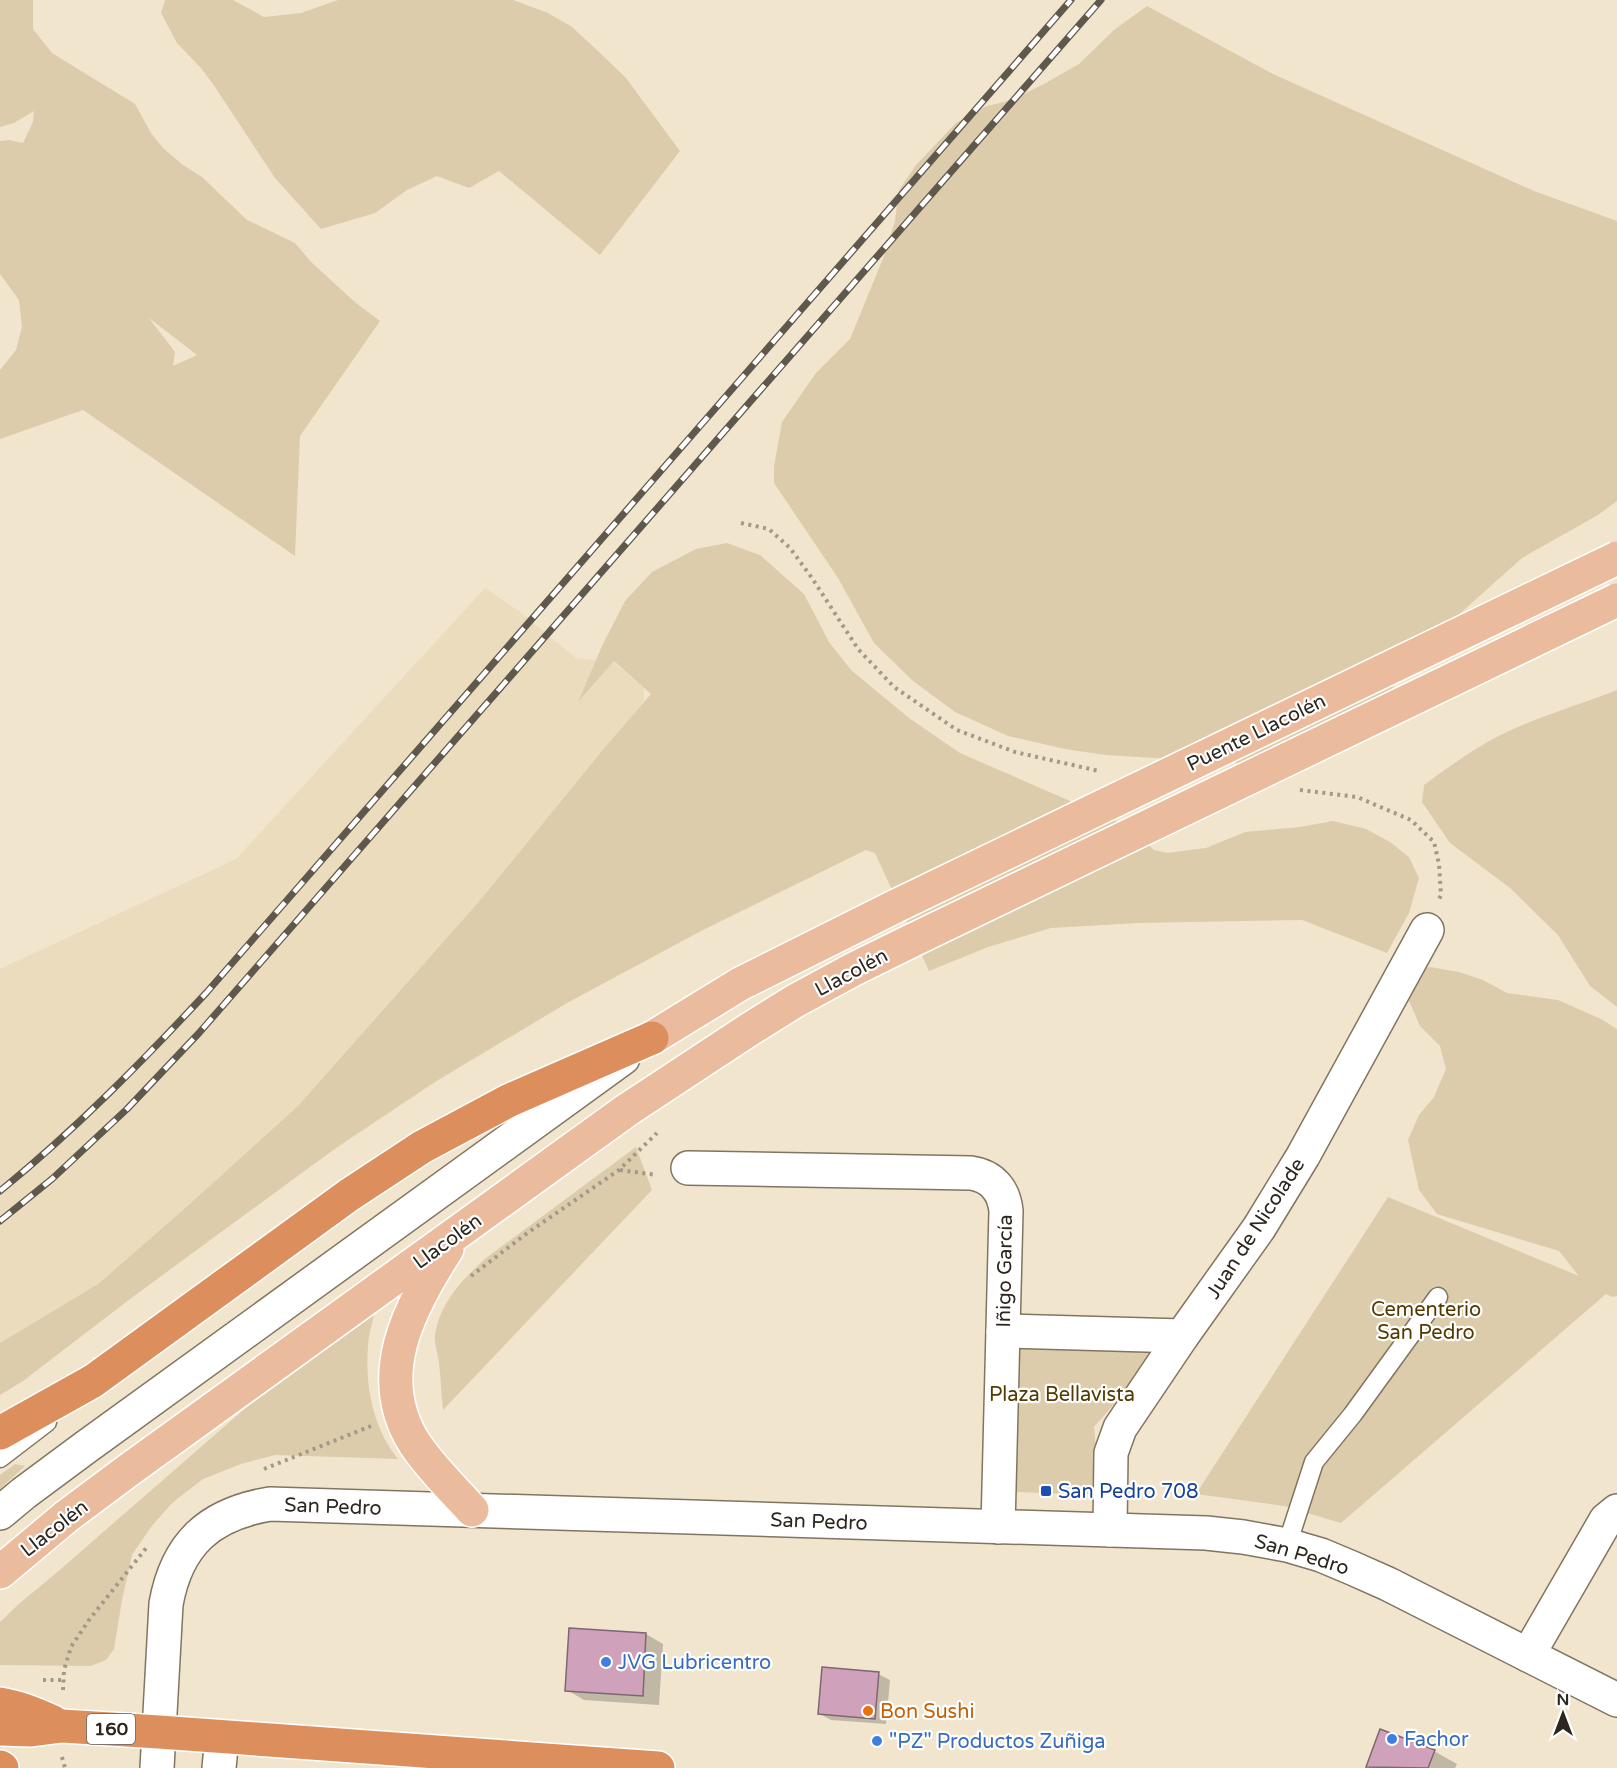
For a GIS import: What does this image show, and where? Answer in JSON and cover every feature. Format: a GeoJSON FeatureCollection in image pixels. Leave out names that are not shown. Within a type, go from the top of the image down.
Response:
{"type":"FeatureCollection","features":[{"type":"Feature","properties":{"kind":"highway"},"geometry":{"type":"LineString","coordinates":[[0,1433],[93,1381],[349,1195],[412,1153],[508,1101],[652,1038]]}},
{"type":"Feature","properties":{"kind":"highway","name":"160"},"geometry":{"type":"LineString","coordinates":[[0,1704],[14,1706],[62,1726]]}},
{"type":"Feature","properties":{"kind":"highway","name":"160"},"geometry":{"type":"LineString","coordinates":[[0,1728],[31,1730],[62,1726],[159,1732],[220,1752],[658,1768]]}},
{"type":"Feature","properties":{"kind":"main road","name":"Puente Llacolén"},"geometry":{"type":"LineString","coordinates":[[896,906],[1617,558]]}},
{"type":"Feature","properties":{"kind":"main road","name":"Puente Llacolén"},"geometry":{"type":"LineString","coordinates":[[913,940],[1617,600]]}},
{"type":"Feature","properties":{"kind":"main road","name":"Llacolén"},"geometry":{"type":"LineString","coordinates":[[652,1038],[740,984],[896,906]]}},
{"type":"Feature","properties":{"kind":"main road","name":"Llacolén"},"geometry":{"type":"LineString","coordinates":[[0,1572],[130,1469],[627,1110],[750,1029],[854,969],[913,940]]}},
{"type":"Feature","properties":{"kind":"main road"},"geometry":{"type":"LineString","coordinates":[[456,1235],[427,1280],[405,1327],[397,1357],[396,1389],[401,1414],[414,1443],[472,1510]]}},
{"type":"Feature","properties":{"kind":"street","name":"Juan de Nicolade"},"geometry":{"type":"LineString","coordinates":[[1110,1530],[1111,1453],[1126,1418],[1259,1228],[1303,1156],[1427,930]]}},
{"type":"Feature","properties":{"kind":"street","name":"Llacolén"},"geometry":{"type":"LineString","coordinates":[[0,1513],[24,1492],[652,1038]]}},
{"type":"Feature","properties":{"kind":"street","name":"Iñigo García"},"geometry":{"type":"LineString","coordinates":[[688,1168],[971,1173],[988,1178],[1001,1191],[1005,1200],[998,1527]]}},
{"type":"Feature","properties":{"kind":"street"},"geometry":{"type":"LineString","coordinates":[[1003,1331],[1182,1336]]}},
{"type":"Feature","properties":{"kind":"street","name":"San Pedro"},"geometry":{"type":"LineString","coordinates":[[157,1768],[166,1604],[169,1585],[176,1567],[198,1536],[214,1524],[250,1507],[270,1504],[1243,1536],[1287,1545],[1321,1556],[1388,1584],[1617,1700]]}},
{"type":"Feature","properties":{"kind":"street"},"geometry":{"type":"LineString","coordinates":[[1528,1655],[1606,1520],[1617,1511]]}},
{"type":"Feature","properties":{"kind":"lane"},"geometry":{"type":"LineString","coordinates":[[1287,1545],[1314,1462],[1353,1414],[1438,1297]]}},
{"type":"Feature","properties":{"kind":"lane"},"geometry":{"type":"LineString","coordinates":[[0,1458],[93,1381]]}},
{"type":"Feature","properties":{"kind":"path"},"geometry":{"type":"LineString","coordinates":[[741,523],[769,529],[790,548],[858,649],[894,687],[957,730],[1015,752],[1105,772]]}},
{"type":"Feature","properties":{"kind":"path"},"geometry":{"type":"LineString","coordinates":[[1294,790],[1356,797],[1411,820],[1434,842],[1439,864],[1441,895],[1427,930]]}},
{"type":"Feature","properties":{"kind":"path"},"geometry":{"type":"LineString","coordinates":[[465,1283],[526,1234],[619,1170]]}},
{"type":"Feature","properties":{"kind":"path"},"geometry":{"type":"LineString","coordinates":[[272,1466],[401,1414]]}},
{"type":"Feature","properties":{"kind":"shaded area"},"geometry":{"type":"Polygon","coordinates":[[[485,588],[520,612],[576,658],[614,662],[644,688],[644,701],[482,898],[298,1106],[98,1284],[0,1343],[0,969],[236,859],[485,588]]]}},
{"type":"Feature","properties":{"kind":"green space"},"geometry":{"type":"Polygon","coordinates":[[[0,0],[33,0],[33,29],[52,53],[135,104],[151,133],[163,148],[202,177],[247,220],[295,243],[311,262],[356,303],[380,321],[300,436],[295,556],[83,410],[0,439],[0,370],[16,350],[22,327],[19,300],[0,274],[0,141],[23,143],[33,122],[34,111],[14,123],[0,127],[0,0]],[[149,318],[175,352],[173,366],[197,355],[149,318]]]}},
{"type":"Feature","properties":{"kind":"green space"},"geometry":{"type":"Polygon","coordinates":[[[165,0],[233,0],[264,17],[301,13],[338,0],[513,0],[548,13],[572,27],[626,78],[680,151],[600,255],[499,171],[469,188],[437,176],[407,190],[375,213],[321,229],[275,178],[215,87],[201,68],[177,43],[161,13],[165,0]]]}},
{"type":"Feature","properties":{"kind":"green space"},"geometry":{"type":"Polygon","coordinates":[[[1147,6],[1273,74],[1534,191],[1617,221],[1617,501],[1598,515],[1522,558],[1436,635],[1390,691],[1318,736],[1254,764],[1105,755],[1065,749],[1008,736],[955,712],[913,681],[874,643],[838,578],[774,483],[774,466],[782,422],[816,373],[850,339],[884,256],[895,221],[899,190],[916,165],[956,123],[984,107],[1011,100],[1079,64],[1114,30],[1147,6]]]}},
{"type":"Feature","properties":{"kind":"green space"},"geometry":{"type":"Polygon","coordinates":[[[727,543],[760,555],[804,594],[829,642],[851,670],[909,718],[960,753],[1130,827],[1154,850],[1167,853],[1206,848],[1245,832],[1300,827],[1333,821],[1366,829],[1390,842],[1409,857],[1419,878],[1409,913],[1387,953],[1302,920],[1139,923],[1051,928],[988,947],[929,971],[875,853],[866,850],[701,931],[567,1003],[435,1082],[336,1148],[134,1296],[23,1381],[0,1395],[0,1343],[98,1284],[298,1106],[482,898],[651,694],[614,661],[578,702],[602,646],[625,601],[652,572],[696,549],[727,543]]]}},
{"type":"Feature","properties":{"kind":"green space"},"geometry":{"type":"Polygon","coordinates":[[[1617,690],[1617,1007],[1590,986],[1558,935],[1510,888],[1450,843],[1422,802],[1424,785],[1481,746],[1530,722],[1617,690]]]}},
{"type":"Feature","properties":{"kind":"green space","name":"Cementerio San Pedro"},"geometry":{"type":"Polygon","coordinates":[[[1430,967],[1459,972],[1483,980],[1507,993],[1558,1000],[1601,1019],[1617,1029],[1617,1296],[1612,1297],[1606,1294],[1341,1523],[1284,1506],[1196,1494],[1388,1197],[1579,1276],[1559,1251],[1437,1214],[1419,1190],[1408,1140],[1419,1115],[1434,1097],[1446,1069],[1440,1046],[1420,1026],[1406,994],[1410,972],[1430,967]]]}},
{"type":"Feature","properties":{"kind":"green space"},"geometry":{"type":"Polygon","coordinates":[[[636,1147],[652,1190],[443,1410],[435,1335],[442,1312],[454,1292],[486,1258],[636,1147]]]}},
{"type":"Feature","properties":{"kind":"green space"},"geometry":{"type":"Polygon","coordinates":[[[374,1315],[369,1335],[367,1362],[372,1406],[382,1434],[398,1459],[275,1455],[241,1464],[203,1479],[172,1503],[151,1527],[132,1555],[114,1649],[106,1660],[91,1666],[0,1665],[0,1622],[20,1603],[248,1406],[374,1315]]]}},
{"type":"Feature","properties":{"kind":"green space","name":"Plaza Bellavista"},"geometry":{"type":"Polygon","coordinates":[[[1014,1346],[1160,1351],[1094,1427],[1100,1495],[1017,1492],[1014,1346]]]}},
{"type":"Feature","properties":{"kind":"green space"},"geometry":{"type":"Polygon","coordinates":[[[15,1464],[25,1466],[0,1489],[0,1475],[15,1464]]]}},
{"type":"Feature","properties":{"kind":"building","name":"JVG Lubricentro"},"geometry":{"type":"Polygon","coordinates":[[[569,1628],[646,1633],[643,1696],[565,1691],[569,1628]]]}},
{"type":"Feature","properties":{"kind":"building"},"geometry":{"type":"Polygon","coordinates":[[[822,1667],[879,1672],[875,1719],[818,1714],[822,1667]]]}},
{"type":"Feature","properties":{"kind":"building","name":"Fachor"},"geometry":{"type":"Polygon","coordinates":[[[1380,1729],[1435,1750],[1428,1768],[1366,1767],[1380,1729]]]}},
{"type":"Feature","properties":{"kind":"railway"},"geometry":{"type":"LineString","coordinates":[[0,1191],[107,1095],[207,992],[1071,0]]}},
{"type":"Feature","properties":{"kind":"railway"},"geometry":{"type":"LineString","coordinates":[[0,1221],[52,1179],[127,1109],[199,1033],[1101,0]]}},
{"type":"Feature","properties":{"kind":"place","name":"San Pedro 708"},"geometry":{"type":"Point","coordinates":[1046,1491]}},
{"type":"Feature","properties":{"kind":"place","name":"JVG Lubricentro"},"geometry":{"type":"Point","coordinates":[606,1662]}},
{"type":"Feature","properties":{"kind":"place","name":"Bon Sushi"},"geometry":{"type":"Point","coordinates":[868,1711]}},
{"type":"Feature","properties":{"kind":"place","name":"Fachor"},"geometry":{"type":"Point","coordinates":[1392,1739]}},
{"type":"Feature","properties":{"kind":"place","name":"\"PZ\" Productos Zuñiga"},"geometry":{"type":"Point","coordinates":[877,1741]}}]}
